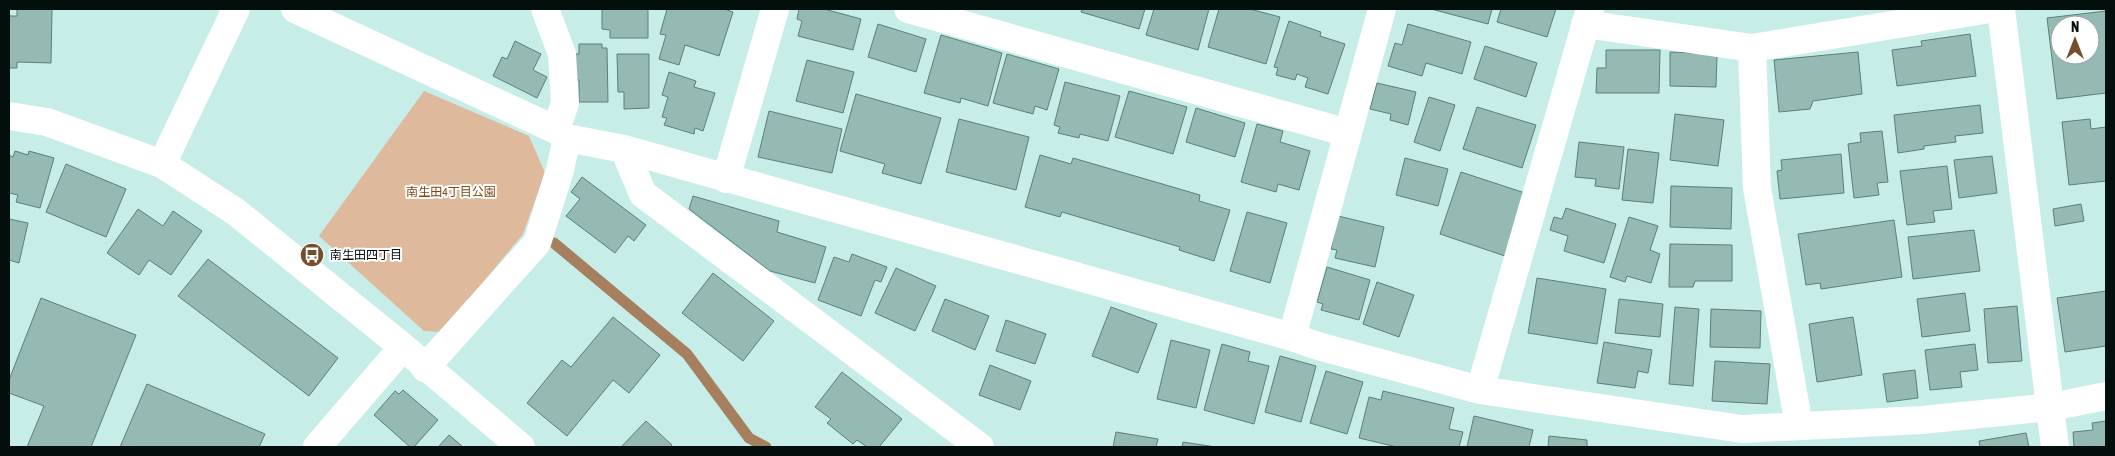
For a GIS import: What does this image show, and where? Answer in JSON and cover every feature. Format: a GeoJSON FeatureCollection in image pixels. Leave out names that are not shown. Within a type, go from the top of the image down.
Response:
{"type":"FeatureCollection","features":[{"type":"Feature","properties":{"kind":"street"},"geometry":{"type":"LineString","coordinates":[[162,164],[236,9]]}},
{"type":"Feature","properties":{"kind":"street"},"geometry":{"type":"LineString","coordinates":[[295,9],[561,134],[624,149],[1292,337],[1318,346],[1480,390],[1742,429],[1922,420],[2051,406],[2106,396]]}},
{"type":"Feature","properties":{"kind":"street"},"geometry":{"type":"LineString","coordinates":[[425,368],[537,243],[560,170],[564,103],[562,54],[545,9]]}},
{"type":"Feature","properties":{"kind":"street"},"geometry":{"type":"LineString","coordinates":[[726,179],[775,9]]}},
{"type":"Feature","properties":{"kind":"street"},"geometry":{"type":"LineString","coordinates":[[908,9],[1348,133]]}},
{"type":"Feature","properties":{"kind":"street"},"geometry":{"type":"LineString","coordinates":[[1292,337],[1382,9]]}},
{"type":"Feature","properties":{"kind":"street"},"geometry":{"type":"LineString","coordinates":[[1480,390],[1587,16],[1752,48],[1990,9]]}},
{"type":"Feature","properties":{"kind":"street"},"geometry":{"type":"LineString","coordinates":[[2001,9],[2055,447]]}},
{"type":"Feature","properties":{"kind":"street"},"geometry":{"type":"LineString","coordinates":[[1752,48],[1757,188],[1799,426]]}},
{"type":"Feature","properties":{"kind":"street"},"geometry":{"type":"LineString","coordinates":[[9,116],[47,122],[162,164],[236,212],[403,347],[425,368],[521,447]]}},
{"type":"Feature","properties":{"kind":"street"},"geometry":{"type":"LineString","coordinates":[[624,149],[643,194],[980,447]]}},
{"type":"Feature","properties":{"kind":"street"},"geometry":{"type":"LineString","coordinates":[[317,447],[403,347]]}},
{"type":"Feature","properties":{"kind":"green space","name":"南生田4丁目公園"},"geometry":{"type":"Polygon","coordinates":[[[424,91],[529,136],[545,173],[523,234],[442,332],[424,331],[319,236],[424,91]]]}},
{"type":"Feature","properties":{"kind":"building"},"geometry":{"type":"Polygon","coordinates":[[[17,9],[52,9],[51,63],[17,62],[17,68],[9,68],[9,16],[17,16],[17,9]]]}},
{"type":"Feature","properties":{"kind":"building"},"geometry":{"type":"Polygon","coordinates":[[[602,9],[648,9],[648,38],[610,38],[610,30],[602,29],[602,9]]]}},
{"type":"Feature","properties":{"kind":"building"},"geometry":{"type":"Polygon","coordinates":[[[667,9],[724,9],[733,12],[719,56],[685,45],[679,65],[659,59],[666,35],[660,34],[667,9]]]}},
{"type":"Feature","properties":{"kind":"building"},"geometry":{"type":"Polygon","coordinates":[[[799,9],[824,9],[861,19],[853,50],[798,36],[802,21],[797,19],[799,9]]]}},
{"type":"Feature","properties":{"kind":"building"},"geometry":{"type":"Polygon","coordinates":[[[1082,9],[1145,9],[1139,29],[1081,12],[1082,9]]]}},
{"type":"Feature","properties":{"kind":"building"},"geometry":{"type":"Polygon","coordinates":[[[1154,9],[1209,9],[1198,50],[1146,35],[1154,9]]]}},
{"type":"Feature","properties":{"kind":"building"},"geometry":{"type":"Polygon","coordinates":[[[1219,9],[1250,9],[1280,17],[1266,64],[1208,47],[1219,9]]]}},
{"type":"Feature","properties":{"kind":"building"},"geometry":{"type":"Polygon","coordinates":[[[1431,9],[1492,9],[1488,24],[1431,9]]]}},
{"type":"Feature","properties":{"kind":"building"},"geometry":{"type":"Polygon","coordinates":[[[1501,9],[1556,9],[1547,37],[1497,22],[1501,9]]]}},
{"type":"Feature","properties":{"kind":"building"},"geometry":{"type":"Polygon","coordinates":[[[2106,11],[2106,93],[2057,99],[2053,65],[2100,65],[2100,15],[2072,15],[2106,11]]]}},
{"type":"Feature","properties":{"kind":"building"},"geometry":{"type":"Polygon","coordinates":[[[2047,18],[2050,18],[2050,42],[2047,18]]]}},
{"type":"Feature","properties":{"kind":"building"},"geometry":{"type":"Polygon","coordinates":[[[1289,21],[1321,32],[1320,36],[1345,44],[1328,94],[1305,87],[1308,78],[1297,74],[1295,80],[1276,75],[1278,68],[1274,67],[1289,21]]]}},
{"type":"Feature","properties":{"kind":"building"},"geometry":{"type":"Polygon","coordinates":[[[878,24],[926,39],[916,72],[868,57],[878,24]]]}},
{"type":"Feature","properties":{"kind":"building"},"geometry":{"type":"Polygon","coordinates":[[[1408,24],[1471,42],[1462,74],[1426,63],[1422,76],[1388,66],[1395,43],[1402,45],[1408,24]]]}},
{"type":"Feature","properties":{"kind":"building"},"geometry":{"type":"Polygon","coordinates":[[[1970,34],[1976,76],[1897,86],[1892,50],[1922,46],[1921,41],[1970,34]]]}},
{"type":"Feature","properties":{"kind":"building"},"geometry":{"type":"Polygon","coordinates":[[[941,35],[1002,53],[988,106],[961,98],[960,103],[924,93],[941,35]]]}},
{"type":"Feature","properties":{"kind":"building"},"geometry":{"type":"Polygon","coordinates":[[[515,41],[541,54],[533,70],[547,77],[537,98],[493,76],[502,57],[507,59],[515,41]]]}},
{"type":"Feature","properties":{"kind":"building"},"geometry":{"type":"Polygon","coordinates":[[[579,44],[602,44],[602,48],[607,48],[608,102],[579,102],[579,80],[575,80],[575,54],[579,54],[579,44]]]}},
{"type":"Feature","properties":{"kind":"building"},"geometry":{"type":"Polygon","coordinates":[[[1485,46],[1537,63],[1526,97],[1474,79],[1485,46]]]}},
{"type":"Feature","properties":{"kind":"building"},"geometry":{"type":"Polygon","coordinates":[[[1606,50],[1660,50],[1659,93],[1596,93],[1597,68],[1606,68],[1606,50]]]}},
{"type":"Feature","properties":{"kind":"building"},"geometry":{"type":"Polygon","coordinates":[[[1670,52],[1717,54],[1716,87],[1670,86],[1670,52]]]}},
{"type":"Feature","properties":{"kind":"building"},"geometry":{"type":"Polygon","coordinates":[[[1858,52],[1862,94],[1813,101],[1810,109],[1779,112],[1774,60],[1858,52]]]}},
{"type":"Feature","properties":{"kind":"building"},"geometry":{"type":"Polygon","coordinates":[[[617,54],[649,54],[649,108],[624,109],[624,92],[618,92],[617,54]]]}},
{"type":"Feature","properties":{"kind":"building"},"geometry":{"type":"Polygon","coordinates":[[[1007,54],[1059,69],[1047,110],[1035,106],[1033,114],[993,103],[1007,54]]]}},
{"type":"Feature","properties":{"kind":"building"},"geometry":{"type":"Polygon","coordinates":[[[807,60],[854,72],[843,113],[796,101],[807,60]]]}},
{"type":"Feature","properties":{"kind":"building"},"geometry":{"type":"Polygon","coordinates":[[[669,72],[696,81],[694,87],[715,93],[703,131],[695,128],[694,134],[664,125],[667,118],[662,117],[668,97],[662,95],[669,72]]]}},
{"type":"Feature","properties":{"kind":"building"},"geometry":{"type":"Polygon","coordinates":[[[1065,82],[1120,96],[1108,141],[1080,134],[1079,138],[1058,133],[1060,127],[1054,125],[1065,82]]]}},
{"type":"Feature","properties":{"kind":"building"},"geometry":{"type":"Polygon","coordinates":[[[1377,83],[1416,92],[1408,125],[1390,120],[1391,114],[1370,109],[1377,83]]]}},
{"type":"Feature","properties":{"kind":"building"},"geometry":{"type":"Polygon","coordinates":[[[1129,91],[1187,107],[1173,154],[1115,137],[1129,91]]]}},
{"type":"Feature","properties":{"kind":"building"},"geometry":{"type":"Polygon","coordinates":[[[856,94],[941,118],[921,184],[882,173],[885,164],[840,151],[856,94]]]}},
{"type":"Feature","properties":{"kind":"building"},"geometry":{"type":"Polygon","coordinates":[[[1429,97],[1455,105],[1440,151],[1414,142],[1429,97]]]}},
{"type":"Feature","properties":{"kind":"building"},"geometry":{"type":"Polygon","coordinates":[[[1980,105],[1983,133],[1955,136],[1956,142],[1924,146],[1924,149],[1898,153],[1894,115],[1980,105]]]}},
{"type":"Feature","properties":{"kind":"building"},"geometry":{"type":"Polygon","coordinates":[[[1477,107],[1536,125],[1522,168],[1463,149],[1477,107]]]}},
{"type":"Feature","properties":{"kind":"building"},"geometry":{"type":"Polygon","coordinates":[[[1196,108],[1245,123],[1235,157],[1186,142],[1196,108]]]}},
{"type":"Feature","properties":{"kind":"building"},"geometry":{"type":"Polygon","coordinates":[[[769,111],[842,129],[832,173],[758,157],[769,111]]]}},
{"type":"Feature","properties":{"kind":"building"},"geometry":{"type":"Polygon","coordinates":[[[1675,114],[1724,120],[1718,166],[1670,160],[1675,114]]]}},
{"type":"Feature","properties":{"kind":"building"},"geometry":{"type":"Polygon","coordinates":[[[959,119],[1029,137],[1016,190],[946,172],[959,119]]]}},
{"type":"Feature","properties":{"kind":"building"},"geometry":{"type":"Polygon","coordinates":[[[2090,119],[2091,129],[2106,127],[2106,181],[2069,185],[2062,122],[2090,119]]]}},
{"type":"Feature","properties":{"kind":"building"},"geometry":{"type":"Polygon","coordinates":[[[1257,124],[1283,131],[1280,142],[1310,151],[1299,190],[1278,184],[1276,192],[1241,182],[1257,124]]]}},
{"type":"Feature","properties":{"kind":"building"},"geometry":{"type":"Polygon","coordinates":[[[1882,131],[1888,182],[1877,183],[1879,195],[1854,198],[1848,144],[1861,142],[1860,133],[1882,131]]]}},
{"type":"Feature","properties":{"kind":"building"},"geometry":{"type":"Polygon","coordinates":[[[1579,142],[1624,147],[1619,189],[1595,186],[1596,179],[1575,177],[1579,142]]]}},
{"type":"Feature","properties":{"kind":"building"},"geometry":{"type":"Polygon","coordinates":[[[1628,149],[1659,153],[1653,203],[1622,200],[1628,149]]]}},
{"type":"Feature","properties":{"kind":"building"},"geometry":{"type":"Polygon","coordinates":[[[15,151],[28,155],[29,151],[54,158],[40,208],[16,202],[18,195],[9,193],[9,155],[13,157],[15,151]]]}},
{"type":"Feature","properties":{"kind":"building"},"geometry":{"type":"Polygon","coordinates":[[[1841,154],[1844,193],[1780,199],[1777,171],[1782,170],[1781,160],[1841,154]]]}},
{"type":"Feature","properties":{"kind":"building"},"geometry":{"type":"Polygon","coordinates":[[[1040,155],[1071,164],[1073,158],[1200,195],[1199,201],[1230,210],[1214,261],[1179,250],[1180,247],[1062,212],[1060,217],[1025,207],[1040,155]]]}},
{"type":"Feature","properties":{"kind":"building"},"geometry":{"type":"Polygon","coordinates":[[[1992,156],[1997,193],[1959,198],[1954,160],[1992,156]]]}},
{"type":"Feature","properties":{"kind":"building"},"geometry":{"type":"Polygon","coordinates":[[[1405,158],[1448,169],[1438,206],[1396,195],[1405,158]]]}},
{"type":"Feature","properties":{"kind":"building"},"geometry":{"type":"Polygon","coordinates":[[[66,164],[126,189],[106,237],[46,212],[66,164]]]}},
{"type":"Feature","properties":{"kind":"building"},"geometry":{"type":"Polygon","coordinates":[[[1947,166],[1952,209],[1933,211],[1935,222],[1907,225],[1900,171],[1947,166]]]}},
{"type":"Feature","properties":{"kind":"building"},"geometry":{"type":"Polygon","coordinates":[[[1461,172],[1525,193],[1505,256],[1440,234],[1461,172]]]}},
{"type":"Feature","properties":{"kind":"building"},"geometry":{"type":"Polygon","coordinates":[[[582,177],[646,225],[634,241],[628,236],[615,253],[566,216],[580,199],[571,192],[582,177]]]}},
{"type":"Feature","properties":{"kind":"building"},"geometry":{"type":"Polygon","coordinates":[[[1671,186],[1732,188],[1731,229],[1670,227],[1671,186]]]}},
{"type":"Feature","properties":{"kind":"building"},"geometry":{"type":"Polygon","coordinates":[[[693,196],[779,221],[777,232],[826,247],[815,283],[770,271],[689,209],[693,196]]]}},
{"type":"Feature","properties":{"kind":"building"},"geometry":{"type":"Polygon","coordinates":[[[2081,204],[2084,221],[2055,226],[2053,209],[2081,204]]]}},
{"type":"Feature","properties":{"kind":"building"},"geometry":{"type":"Polygon","coordinates":[[[1566,208],[1616,224],[1604,263],[1564,251],[1568,236],[1550,230],[1554,217],[1562,219],[1566,208]]]}},
{"type":"Feature","properties":{"kind":"building"},"geometry":{"type":"Polygon","coordinates":[[[138,209],[163,226],[173,211],[202,231],[171,275],[149,260],[139,275],[107,253],[138,209]]]}},
{"type":"Feature","properties":{"kind":"building"},"geometry":{"type":"Polygon","coordinates":[[[1247,212],[1287,223],[1270,283],[1230,271],[1247,212]]]}},
{"type":"Feature","properties":{"kind":"building"},"geometry":{"type":"Polygon","coordinates":[[[1338,216],[1384,227],[1375,267],[1335,258],[1337,250],[1331,249],[1338,216]]]}},
{"type":"Feature","properties":{"kind":"building"},"geometry":{"type":"Polygon","coordinates":[[[1629,217],[1658,226],[1650,250],[1660,254],[1651,283],[1627,276],[1625,282],[1610,277],[1629,217]]]}},
{"type":"Feature","properties":{"kind":"building"},"geometry":{"type":"Polygon","coordinates":[[[9,219],[28,223],[19,263],[9,260],[9,219]]]}},
{"type":"Feature","properties":{"kind":"building"},"geometry":{"type":"Polygon","coordinates":[[[1894,220],[1902,277],[1821,289],[1820,283],[1806,285],[1798,234],[1894,220]]]}},
{"type":"Feature","properties":{"kind":"building"},"geometry":{"type":"Polygon","coordinates":[[[1974,230],[1980,271],[1913,279],[1908,237],[1974,230]]]}},
{"type":"Feature","properties":{"kind":"building"},"geometry":{"type":"Polygon","coordinates":[[[1670,244],[1732,245],[1732,281],[1695,281],[1693,287],[1669,287],[1670,244]]]}},
{"type":"Feature","properties":{"kind":"building"},"geometry":{"type":"Polygon","coordinates":[[[852,254],[887,267],[881,282],[875,280],[861,316],[818,300],[834,257],[849,262],[852,254]]]}},
{"type":"Feature","properties":{"kind":"building"},"geometry":{"type":"Polygon","coordinates":[[[208,259],[338,358],[309,396],[178,296],[208,259]]]}},
{"type":"Feature","properties":{"kind":"building"},"geometry":{"type":"Polygon","coordinates":[[[1327,267],[1370,280],[1359,320],[1321,310],[1323,304],[1317,302],[1327,267]]]}},
{"type":"Feature","properties":{"kind":"building"},"geometry":{"type":"Polygon","coordinates":[[[896,268],[936,286],[915,331],[875,313],[896,268]]]}},
{"type":"Feature","properties":{"kind":"building"},"geometry":{"type":"Polygon","coordinates":[[[713,273],[774,321],[743,361],[682,313],[713,273]]]}},
{"type":"Feature","properties":{"kind":"building"},"geometry":{"type":"Polygon","coordinates":[[[1537,278],[1606,289],[1597,344],[1528,333],[1537,278]]]}},
{"type":"Feature","properties":{"kind":"building"},"geometry":{"type":"Polygon","coordinates":[[[1377,282],[1414,295],[1399,337],[1363,324],[1377,282]]]}},
{"type":"Feature","properties":{"kind":"building"},"geometry":{"type":"Polygon","coordinates":[[[2106,291],[2106,346],[2065,352],[2057,298],[2106,291]]]}},
{"type":"Feature","properties":{"kind":"building"},"geometry":{"type":"Polygon","coordinates":[[[1965,293],[1970,331],[1922,337],[1917,299],[1965,293]]]}},
{"type":"Feature","properties":{"kind":"building"},"geometry":{"type":"Polygon","coordinates":[[[41,298],[136,335],[91,447],[27,447],[44,406],[9,393],[9,380],[41,298]]]}},
{"type":"Feature","properties":{"kind":"building"},"geometry":{"type":"Polygon","coordinates":[[[945,299],[989,316],[975,350],[932,331],[945,299]]]}},
{"type":"Feature","properties":{"kind":"building"},"geometry":{"type":"Polygon","coordinates":[[[1619,299],[1663,304],[1660,337],[1615,333],[1619,299]]]}},
{"type":"Feature","properties":{"kind":"building"},"geometry":{"type":"Polygon","coordinates":[[[2017,306],[2022,361],[1988,363],[1984,309],[2017,306]]]}},
{"type":"Feature","properties":{"kind":"building"},"geometry":{"type":"Polygon","coordinates":[[[1111,307],[1157,324],[1138,373],[1092,356],[1111,307]]]}},
{"type":"Feature","properties":{"kind":"building"},"geometry":{"type":"Polygon","coordinates":[[[1675,307],[1699,309],[1693,386],[1669,384],[1675,307]]]}},
{"type":"Feature","properties":{"kind":"building"},"geometry":{"type":"Polygon","coordinates":[[[1711,309],[1761,311],[1760,348],[1710,347],[1711,309]]]}},
{"type":"Feature","properties":{"kind":"building"},"geometry":{"type":"Polygon","coordinates":[[[613,317],[660,355],[629,393],[613,380],[567,436],[527,403],[562,360],[571,367],[613,317]]]}},
{"type":"Feature","properties":{"kind":"building"},"geometry":{"type":"Polygon","coordinates":[[[1853,317],[1862,375],[1817,382],[1809,324],[1853,317]]]}},
{"type":"Feature","properties":{"kind":"building"},"geometry":{"type":"Polygon","coordinates":[[[1006,320],[1046,334],[1035,364],[996,351],[1006,320]]]}},
{"type":"Feature","properties":{"kind":"building"},"geometry":{"type":"Polygon","coordinates":[[[1171,340],[1210,350],[1196,408],[1157,399],[1171,340]]]}},
{"type":"Feature","properties":{"kind":"building"},"geometry":{"type":"Polygon","coordinates":[[[1604,342],[1652,350],[1648,373],[1638,371],[1635,388],[1597,383],[1604,342]]]}},
{"type":"Feature","properties":{"kind":"building"},"geometry":{"type":"Polygon","coordinates":[[[1222,344],[1250,352],[1248,361],[1269,366],[1254,424],[1204,410],[1222,344]]]}},
{"type":"Feature","properties":{"kind":"building"},"geometry":{"type":"Polygon","coordinates":[[[1975,344],[1978,370],[1960,372],[1962,387],[1930,390],[1925,350],[1975,344]]]}},
{"type":"Feature","properties":{"kind":"building"},"geometry":{"type":"Polygon","coordinates":[[[1280,356],[1316,366],[1301,422],[1265,412],[1280,356]]]}},
{"type":"Feature","properties":{"kind":"building"},"geometry":{"type":"Polygon","coordinates":[[[1715,361],[1770,364],[1767,404],[1712,401],[1715,361]]]}},
{"type":"Feature","properties":{"kind":"building"},"geometry":{"type":"Polygon","coordinates":[[[990,365],[1031,381],[1020,410],[979,395],[990,365]]]}},
{"type":"Feature","properties":{"kind":"building"},"geometry":{"type":"Polygon","coordinates":[[[1915,370],[1918,398],[1887,402],[1883,374],[1915,370]]]}},
{"type":"Feature","properties":{"kind":"building"},"geometry":{"type":"Polygon","coordinates":[[[1326,371],[1363,382],[1347,434],[1310,423],[1326,371]]]}},
{"type":"Feature","properties":{"kind":"building"},"geometry":{"type":"Polygon","coordinates":[[[842,372],[902,419],[879,447],[867,447],[857,440],[853,444],[827,423],[831,419],[815,407],[842,372]]]}},
{"type":"Feature","properties":{"kind":"building"},"geometry":{"type":"Polygon","coordinates":[[[147,384],[265,434],[259,447],[120,447],[147,384]]]}},
{"type":"Feature","properties":{"kind":"building"},"geometry":{"type":"Polygon","coordinates":[[[403,390],[438,420],[414,447],[410,447],[374,415],[395,391],[399,394],[403,390]]]}},
{"type":"Feature","properties":{"kind":"building"},"geometry":{"type":"Polygon","coordinates":[[[1383,391],[1454,408],[1449,429],[1463,432],[1459,447],[1397,447],[1359,438],[1369,397],[1381,400],[1383,391]]]}},
{"type":"Feature","properties":{"kind":"building"},"geometry":{"type":"Polygon","coordinates":[[[1474,416],[1533,430],[1529,447],[1467,447],[1474,416]]]}},
{"type":"Feature","properties":{"kind":"building"},"geometry":{"type":"Polygon","coordinates":[[[646,421],[672,445],[670,447],[621,447],[646,421]]]}},
{"type":"Feature","properties":{"kind":"building"},"geometry":{"type":"Polygon","coordinates":[[[2106,421],[2106,447],[2074,447],[2073,432],[2093,430],[2092,423],[2106,421]]]}},
{"type":"Feature","properties":{"kind":"building"},"geometry":{"type":"Polygon","coordinates":[[[1116,432],[1158,439],[1156,447],[1113,447],[1116,432]]]}},
{"type":"Feature","properties":{"kind":"building"},"geometry":{"type":"Polygon","coordinates":[[[2026,433],[2029,447],[1980,447],[1979,441],[2026,433]]]}},
{"type":"Feature","properties":{"kind":"building"},"geometry":{"type":"Polygon","coordinates":[[[449,435],[463,447],[438,447],[449,435]]]}},
{"type":"Feature","properties":{"kind":"building"},"geometry":{"type":"Polygon","coordinates":[[[1549,436],[1587,440],[1587,447],[1548,447],[1549,436]]]}},
{"type":"Feature","properties":{"kind":"building"},"geometry":{"type":"Polygon","coordinates":[[[1183,442],[1216,447],[1182,447],[1183,442]]]}},
{"type":"Feature","properties":{"kind":"waterway"},"geometry":{"type":"LineString","coordinates":[[554,243],[687,354],[749,438],[766,447]]}},
{"type":"Feature","properties":{"kind":"place","name":"南生田四丁目"},"geometry":{"type":"Point","coordinates":[312,255]}}]}
